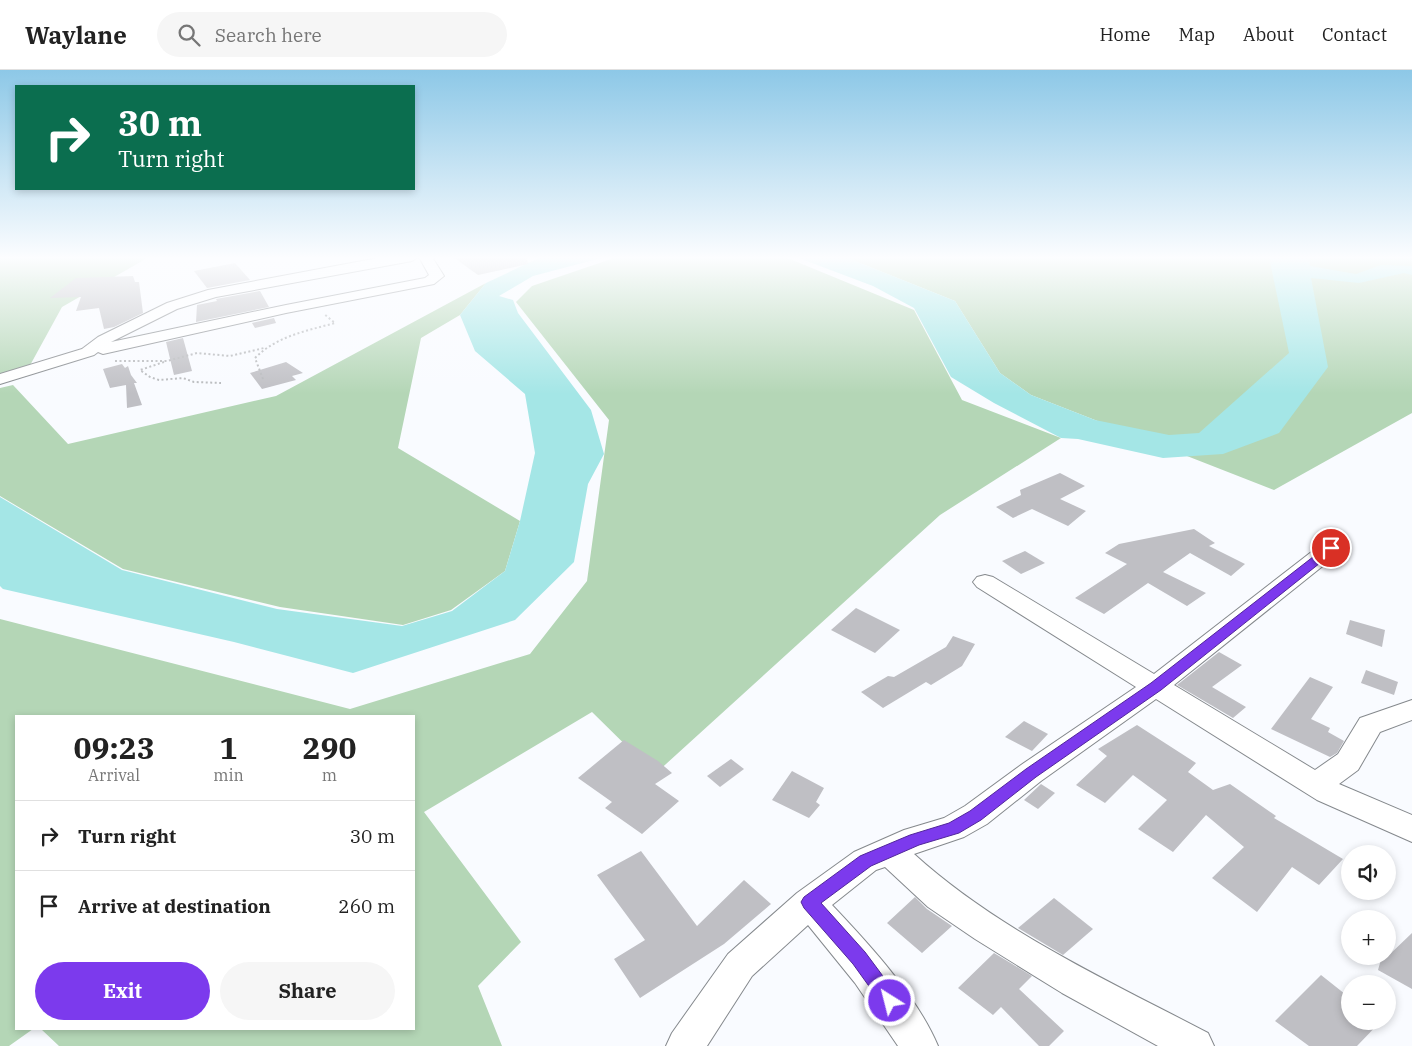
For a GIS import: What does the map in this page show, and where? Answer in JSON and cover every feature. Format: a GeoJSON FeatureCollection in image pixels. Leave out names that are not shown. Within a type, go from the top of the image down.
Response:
{"type":"FeatureCollection","features":[{"type":"Feature","properties":{"kind":"street"},"geometry":{"type":"LineString","coordinates":[[88,352],[104,340],[182,303]]}},
{"type":"Feature","properties":{"kind":"street"},"geometry":{"type":"LineString","coordinates":[[0,379],[88,352],[319,303]]}},
{"type":"Feature","properties":{"kind":"street"},"geometry":{"type":"LineString","coordinates":[[685,1046],[740,965],[810,902],[865,861],[915,840],[953,828],[976,815],[1031,773],[1156,686],[1331,548]]}},
{"type":"Feature","properties":{"kind":"street"},"geometry":{"type":"LineString","coordinates":[[985,582],[1328,792],[1412,829]]}},
{"type":"Feature","properties":{"kind":"street"},"geometry":{"type":"LineString","coordinates":[[1316,785],[1348,762],[1370,726],[1412,710]]}},
{"type":"Feature","properties":{"kind":"street"},"geometry":{"type":"LineString","coordinates":[[889,851],[923,883],[958,910],[1066,977],[1195,1046]]}},
{"type":"Feature","properties":{"kind":"street"},"geometry":{"type":"LineString","coordinates":[[810,902],[859,958],[901,1015],[919,1046]]}},
{"type":"Feature","properties":{"kind":"path"},"geometry":{"type":"LineString","coordinates":[[220,382],[194,382],[183,378],[159,380],[140,370],[197,353],[230,356],[264,348],[298,333]]}},
{"type":"Feature","properties":{"kind":"path"},"geometry":{"type":"LineString","coordinates":[[263,379],[263,375],[256,365],[255,358],[264,348]]}},
{"type":"Feature","properties":{"kind":"path"},"geometry":{"type":"LineString","coordinates":[[120,362],[141,360],[167,361]]}},
{"type":"Feature","properties":{"kind":"green space"},"geometry":{"type":"Polygon","coordinates":[[[0,303],[70,303],[62,307],[28,369],[0,376],[0,303]]]}},
{"type":"Feature","properties":{"kind":"green space"},"geometry":{"type":"Polygon","coordinates":[[[450,303],[470,303],[460,315],[421,338],[398,448],[520,521],[505,571],[451,610],[403,625],[280,607],[123,569],[0,496],[0,388],[13,385],[68,444],[276,396],[450,303]]]}},
{"type":"Feature","properties":{"kind":"green space"},"geometry":{"type":"Polygon","coordinates":[[[516,303],[896,303],[914,310],[962,400],[1061,438],[940,515],[655,774],[592,712],[424,812],[521,942],[478,986],[502,1046],[59,1046],[42,1030],[415,1030],[415,715],[15,715],[15,1030],[32,1030],[9,1046],[0,1046],[0,619],[350,709],[530,654],[587,581],[609,420],[516,303]]]}},
{"type":"Feature","properties":{"kind":"green space"},"geometry":{"type":"Polygon","coordinates":[[[956,303],[1412,303],[1412,413],[1274,490],[1031,395],[1000,373],[956,303]]]}},
{"type":"Feature","properties":{"kind":"water"},"geometry":{"type":"Polygon","coordinates":[[[470,303],[514,303],[518,313],[591,410],[604,454],[588,484],[574,562],[515,620],[353,673],[234,642],[3,589],[0,586],[0,497],[122,570],[277,609],[402,626],[452,611],[505,571],[520,521],[535,453],[525,394],[475,351],[460,315],[470,303]]]}},
{"type":"Feature","properties":{"kind":"water"},"geometry":{"type":"Polygon","coordinates":[[[904,303],[956,303],[1000,373],[1031,395],[1095,420],[1169,435],[1199,433],[1289,353],[1278,303],[1316,303],[1328,367],[1279,433],[1223,454],[1163,458],[1078,439],[1061,438],[994,403],[951,377],[914,308],[904,303]]]}},
{"type":"Feature","properties":{"kind":"building"},"geometry":{"type":"Polygon","coordinates":[[[79,303],[142,303],[143,313],[114,327],[104,329],[99,308],[76,311],[79,303]]]}},
{"type":"Feature","properties":{"kind":"building"},"geometry":{"type":"Polygon","coordinates":[[[209,303],[266,303],[269,307],[196,322],[197,305],[209,303]]]}},
{"type":"Feature","properties":{"kind":"building"},"geometry":{"type":"Polygon","coordinates":[[[274,318],[276,323],[255,328],[252,323],[274,318]]]}},
{"type":"Feature","properties":{"kind":"building"},"geometry":{"type":"Polygon","coordinates":[[[183,338],[192,371],[174,375],[166,342],[183,338]]]}},
{"type":"Feature","properties":{"kind":"building"},"geometry":{"type":"Polygon","coordinates":[[[286,362],[303,373],[292,376],[296,380],[262,389],[250,373],[286,362]]]}},
{"type":"Feature","properties":{"kind":"building"},"geometry":{"type":"Polygon","coordinates":[[[122,364],[125,368],[128,366],[131,375],[137,383],[134,383],[142,405],[127,408],[126,385],[110,388],[103,369],[122,364]]]}},
{"type":"Feature","properties":{"kind":"building"},"geometry":{"type":"Polygon","coordinates":[[[1060,473],[1085,486],[1060,499],[1086,511],[1068,526],[1032,509],[1013,518],[996,507],[1021,495],[1020,490],[1060,473]]]}},
{"type":"Feature","properties":{"kind":"building"},"geometry":{"type":"Polygon","coordinates":[[[1194,529],[1215,543],[1209,546],[1245,564],[1231,576],[1190,553],[1163,572],[1206,593],[1187,606],[1148,583],[1104,614],[1075,598],[1127,564],[1105,553],[1119,544],[1194,529]]]}},
{"type":"Feature","properties":{"kind":"building"},"geometry":{"type":"Polygon","coordinates":[[[1025,551],[1045,563],[1021,574],[1002,561],[1025,551]]]}},
{"type":"Feature","properties":{"kind":"building"},"geometry":{"type":"Polygon","coordinates":[[[856,608],[900,630],[875,653],[831,630],[856,608]]]}},
{"type":"Feature","properties":{"kind":"building"},"geometry":{"type":"Polygon","coordinates":[[[1350,620],[1385,630],[1382,647],[1346,634],[1350,620]]]}},
{"type":"Feature","properties":{"kind":"building"},"geometry":{"type":"Polygon","coordinates":[[[953,636],[975,644],[962,666],[931,685],[926,682],[883,708],[861,692],[888,676],[894,677],[946,647],[953,636]]]}},
{"type":"Feature","properties":{"kind":"building"},"geometry":{"type":"Polygon","coordinates":[[[1219,652],[1242,665],[1212,687],[1246,707],[1233,718],[1177,685],[1219,652]]]}},
{"type":"Feature","properties":{"kind":"building"},"geometry":{"type":"Polygon","coordinates":[[[1366,670],[1398,682],[1394,695],[1361,683],[1366,670]]]}},
{"type":"Feature","properties":{"kind":"building"},"geometry":{"type":"Polygon","coordinates":[[[1310,677],[1333,687],[1311,719],[1330,728],[1328,732],[1344,741],[1337,753],[1330,757],[1271,729],[1310,677]]]}},
{"type":"Feature","properties":{"kind":"building"},"geometry":{"type":"Polygon","coordinates":[[[1024,721],[1048,734],[1032,751],[1005,737],[1024,721]]]}},
{"type":"Feature","properties":{"kind":"building"},"geometry":{"type":"Polygon","coordinates":[[[1137,725],[1196,763],[1188,772],[1213,790],[1230,784],[1276,816],[1274,818],[1341,858],[1341,861],[1319,885],[1292,867],[1257,912],[1212,878],[1244,847],[1206,815],[1173,852],[1138,829],[1167,800],[1133,775],[1105,803],[1076,785],[1107,756],[1098,749],[1137,725]]]}},
{"type":"Feature","properties":{"kind":"building"},"geometry":{"type":"Polygon","coordinates":[[[624,740],[658,761],[672,773],[655,784],[679,801],[642,834],[605,808],[612,802],[578,778],[624,740]]]}},
{"type":"Feature","properties":{"kind":"building"},"geometry":{"type":"Polygon","coordinates":[[[731,759],[744,769],[720,787],[707,776],[731,759]]]}},
{"type":"Feature","properties":{"kind":"building"},"geometry":{"type":"Polygon","coordinates":[[[792,771],[824,788],[816,802],[820,805],[809,818],[772,800],[792,771]]]}},
{"type":"Feature","properties":{"kind":"building"},"geometry":{"type":"Polygon","coordinates":[[[1041,784],[1055,793],[1038,809],[1024,800],[1041,784]]]}},
{"type":"Feature","properties":{"kind":"building"},"geometry":{"type":"Polygon","coordinates":[[[641,851],[697,926],[744,880],[771,904],[724,944],[640,998],[614,959],[645,940],[597,875],[641,851]]]}},
{"type":"Feature","properties":{"kind":"building"},"geometry":{"type":"Polygon","coordinates":[[[915,897],[927,909],[952,926],[922,953],[887,923],[915,897]]]}},
{"type":"Feature","properties":{"kind":"building"},"geometry":{"type":"Polygon","coordinates":[[[1054,898],[1093,929],[1063,955],[1018,928],[1054,898]]]}},
{"type":"Feature","properties":{"kind":"building"},"geometry":{"type":"Polygon","coordinates":[[[1412,933],[1412,989],[1396,980],[1396,975],[1387,975],[1378,970],[1379,965],[1396,965],[1396,948],[1412,933]]]}},
{"type":"Feature","properties":{"kind":"building"},"geometry":{"type":"Polygon","coordinates":[[[994,953],[1032,976],[1019,989],[1064,1031],[1049,1046],[1039,1046],[1001,1007],[993,1015],[958,988],[994,953]]]}},
{"type":"Feature","properties":{"kind":"building"},"geometry":{"type":"Polygon","coordinates":[[[1321,975],[1341,991],[1341,1030],[1372,1030],[1357,1046],[1309,1046],[1275,1021],[1321,975]]]}},
{"type":"Feature","properties":{"kind":"route"},"geometry":{"type":"LineString","coordinates":[[890,1001],[859,958],[810,902],[865,861],[915,840],[953,828],[976,815],[1031,773],[1156,686],[1331,548]]}}]}
